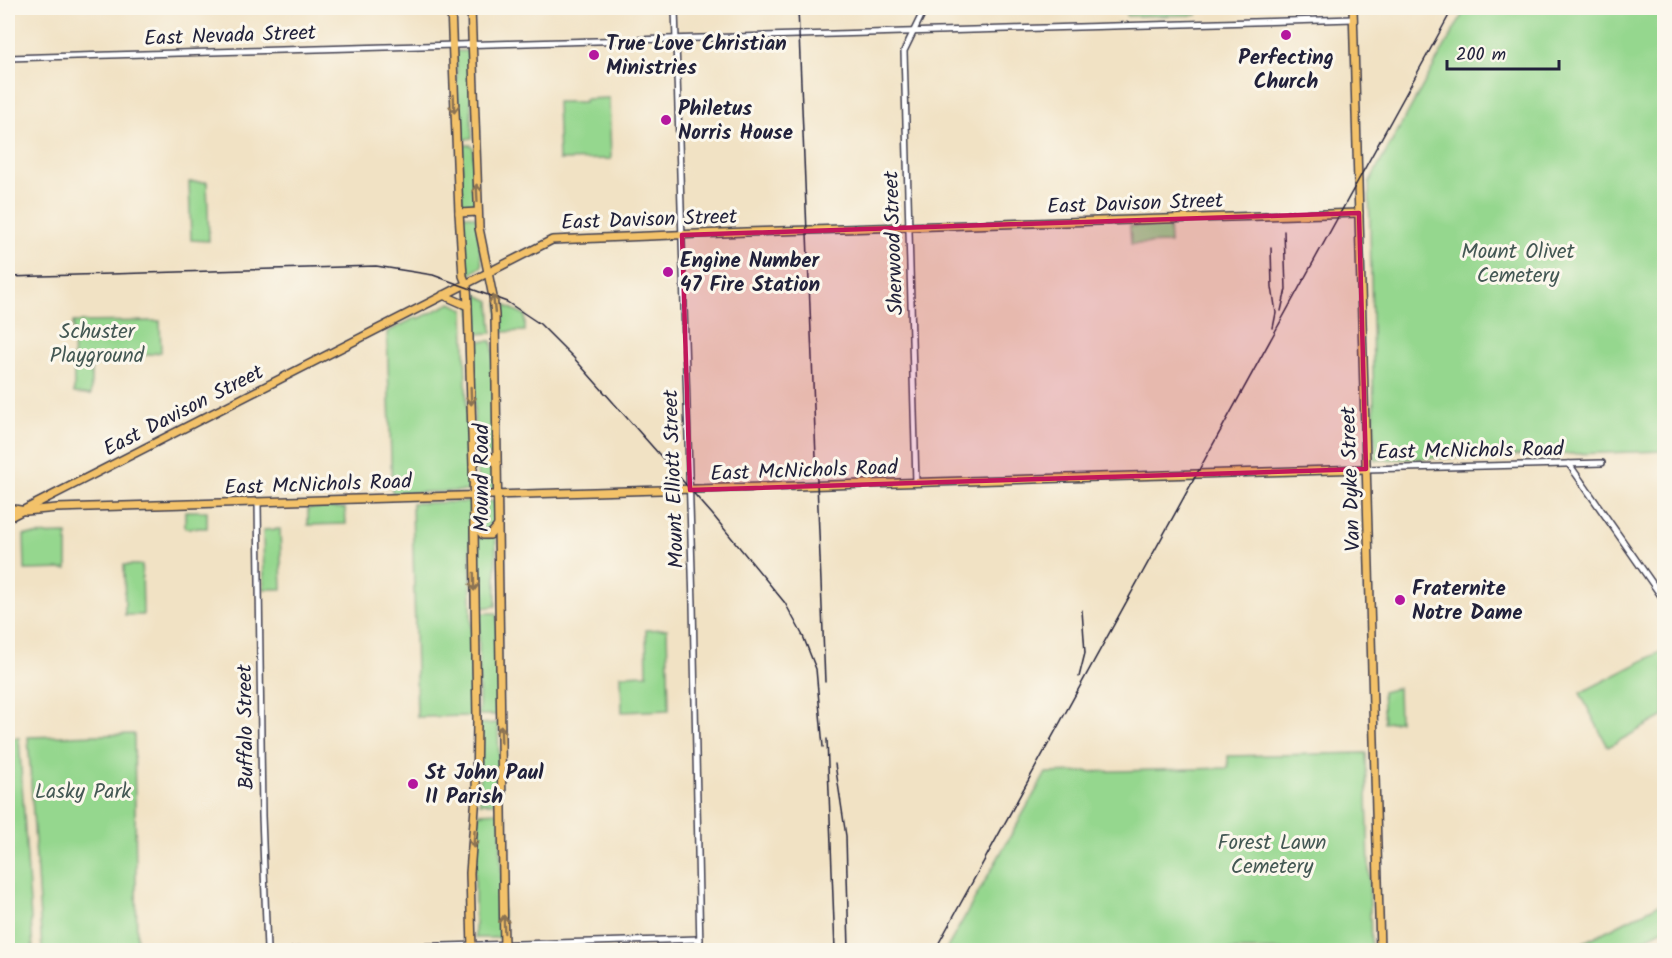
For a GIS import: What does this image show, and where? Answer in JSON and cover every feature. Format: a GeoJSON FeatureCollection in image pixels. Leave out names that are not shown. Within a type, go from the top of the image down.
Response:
{"type":"FeatureCollection","features":[{"type":"Feature","properties":{"kind":"main road","name":"Mound Road"},"geometry":{"type":"LineString","coordinates":[[451,8],[459,213],[463,276],[466,283],[468,306],[473,466],[477,764],[470,873],[472,948]]}},
{"type":"Feature","properties":{"kind":"main road","name":"Mound Road"},"geometry":{"type":"LineString","coordinates":[[471,8],[478,212],[495,315],[504,947]]}},
{"type":"Feature","properties":{"kind":"main road","name":"Van Dyke Street"},"geometry":{"type":"LineString","coordinates":[[1353,8],[1380,951]]}},
{"type":"Feature","properties":{"kind":"main road"},"geometry":{"type":"LineString","coordinates":[[459,213],[478,212]]}},
{"type":"Feature","properties":{"kind":"main road","name":"East Davison Street"},"geometry":{"type":"LineString","coordinates":[[8,518],[552,240],[909,226],[1359,213]]}},
{"type":"Feature","properties":{"kind":"main road"},"geometry":{"type":"LineString","coordinates":[[443,296],[468,306]]}},
{"type":"Feature","properties":{"kind":"main road"},"geometry":{"type":"LineString","coordinates":[[473,466],[477,459],[484,455],[491,457],[497,464]]}},
{"type":"Feature","properties":{"kind":"main road","name":"East McNichols Road"},"geometry":{"type":"LineString","coordinates":[[8,508],[21,510],[1366,469]]}},
{"type":"Feature","properties":{"kind":"main road"},"geometry":{"type":"LineString","coordinates":[[53,494],[57,508]]}},
{"type":"Feature","properties":{"kind":"main road"},"geometry":{"type":"LineString","coordinates":[[474,523],[483,535],[494,532],[498,526]]}},
{"type":"Feature","properties":{"kind":"street","name":"Mount Elliott Street"},"geometry":{"type":"LineString","coordinates":[[675,8],[690,490],[700,951]]}},
{"type":"Feature","properties":{"kind":"street","name":"Sherwood Street"},"geometry":{"type":"LineString","coordinates":[[916,483],[904,51],[925,8]]}},
{"type":"Feature","properties":{"kind":"street","name":"East Nevada Street"},"geometry":{"type":"LineString","coordinates":[[8,58],[1354,19]]}},
{"type":"Feature","properties":{"kind":"street","name":"East McNichols Road"},"geometry":{"type":"LineString","coordinates":[[1366,469],[1573,466],[1602,463]]}},
{"type":"Feature","properties":{"kind":"street"},"geometry":{"type":"LineString","coordinates":[[1573,466],[1598,507],[1665,600]]}},
{"type":"Feature","properties":{"kind":"street","name":"Buffalo Street"},"geometry":{"type":"LineString","coordinates":[[258,502],[262,816],[267,951]]}},
{"type":"Feature","properties":{"kind":"street"},"geometry":{"type":"LineString","coordinates":[[294,951],[472,948],[700,939]]}},
{"type":"Feature","properties":{"kind":"highlighted area"},"geometry":{"type":"Polygon","coordinates":[[[1359,213],[1366,469],[690,490],[682,235],[1359,213]]]}},
{"type":"Feature","properties":{"kind":"green space"},"geometry":{"type":"Polygon","coordinates":[[[1127,8],[1197,8],[1197,15],[1127,16],[1127,8]]]}},
{"type":"Feature","properties":{"kind":"green space","name":"Mount Olivet Cemetery"},"geometry":{"type":"Polygon","coordinates":[[[1466,8],[1664,8],[1664,451],[1375,460],[1369,183],[1466,8]]]}},
{"type":"Feature","properties":{"kind":"green space"},"geometry":{"type":"Polygon","coordinates":[[[456,51],[469,51],[472,138],[461,140],[459,137],[456,51]]]}},
{"type":"Feature","properties":{"kind":"green space"},"geometry":{"type":"Polygon","coordinates":[[[609,98],[611,159],[559,160],[557,102],[585,102],[585,99],[609,98]]]}},
{"type":"Feature","properties":{"kind":"green space"},"geometry":{"type":"Polygon","coordinates":[[[462,145],[473,147],[474,208],[462,206],[460,147],[462,145]]]}},
{"type":"Feature","properties":{"kind":"green space"},"geometry":{"type":"Polygon","coordinates":[[[189,182],[207,182],[209,241],[191,240],[189,182]]]}},
{"type":"Feature","properties":{"kind":"green space"},"geometry":{"type":"Polygon","coordinates":[[[465,215],[476,217],[482,266],[469,275],[462,217],[465,215]]]}},
{"type":"Feature","properties":{"kind":"green space"},"geometry":{"type":"Polygon","coordinates":[[[1169,225],[1170,243],[1131,244],[1130,226],[1169,225]]]}},
{"type":"Feature","properties":{"kind":"green space"},"geometry":{"type":"Polygon","coordinates":[[[470,291],[490,301],[492,333],[473,334],[470,291]]]}},
{"type":"Feature","properties":{"kind":"green space"},"geometry":{"type":"Polygon","coordinates":[[[498,302],[525,315],[525,331],[499,332],[498,302]]]}},
{"type":"Feature","properties":{"kind":"green space"},"geometry":{"type":"Polygon","coordinates":[[[451,303],[464,309],[469,491],[392,493],[387,332],[451,303]]]}},
{"type":"Feature","properties":{"kind":"green space","name":"Schuster Playground"},"geometry":{"type":"Polygon","coordinates":[[[160,321],[161,352],[91,367],[91,395],[74,393],[73,322],[160,321]]]}},
{"type":"Feature","properties":{"kind":"green space"},"geometry":{"type":"Polygon","coordinates":[[[474,341],[492,341],[494,357],[494,455],[477,457],[474,455],[474,341]]]}},
{"type":"Feature","properties":{"kind":"green space"},"geometry":{"type":"Polygon","coordinates":[[[486,458],[494,462],[495,490],[480,491],[478,490],[477,466],[479,461],[486,458]]]}},
{"type":"Feature","properties":{"kind":"green space"},"geometry":{"type":"Polygon","coordinates":[[[495,501],[496,527],[487,534],[478,527],[478,502],[495,501]]]}},
{"type":"Feature","properties":{"kind":"green space"},"geometry":{"type":"Polygon","coordinates":[[[470,502],[472,716],[417,717],[412,503],[470,502]]]}},
{"type":"Feature","properties":{"kind":"green space"},"geometry":{"type":"Polygon","coordinates":[[[308,508],[345,508],[346,524],[308,525],[308,508]]]}},
{"type":"Feature","properties":{"kind":"green space"},"geometry":{"type":"Polygon","coordinates":[[[185,511],[207,511],[207,528],[185,528],[185,511]]]}},
{"type":"Feature","properties":{"kind":"green space"},"geometry":{"type":"Polygon","coordinates":[[[280,529],[282,589],[264,589],[263,530],[280,529]]]}},
{"type":"Feature","properties":{"kind":"green space"},"geometry":{"type":"Polygon","coordinates":[[[67,534],[67,569],[25,570],[24,535],[67,534]]]}},
{"type":"Feature","properties":{"kind":"green space"},"geometry":{"type":"Polygon","coordinates":[[[496,534],[496,606],[482,608],[479,605],[478,537],[489,538],[496,534]]]}},
{"type":"Feature","properties":{"kind":"green space"},"geometry":{"type":"Polygon","coordinates":[[[124,565],[142,565],[143,615],[125,615],[124,565]]]}},
{"type":"Feature","properties":{"kind":"green space"},"geometry":{"type":"Polygon","coordinates":[[[481,613],[497,615],[499,715],[479,715],[479,617],[481,613]]]}},
{"type":"Feature","properties":{"kind":"green space"},"geometry":{"type":"Polygon","coordinates":[[[667,629],[669,710],[622,712],[621,675],[647,674],[646,630],[667,629]]]}},
{"type":"Feature","properties":{"kind":"green space"},"geometry":{"type":"Polygon","coordinates":[[[1664,650],[1664,716],[1608,747],[1580,693],[1664,650]]]}},
{"type":"Feature","properties":{"kind":"green space"},"geometry":{"type":"Polygon","coordinates":[[[1398,688],[1399,721],[1384,723],[1382,692],[1398,688]]]}},
{"type":"Feature","properties":{"kind":"green space"},"geometry":{"type":"Polygon","coordinates":[[[498,723],[500,803],[480,803],[479,724],[498,723]]]}},
{"type":"Feature","properties":{"kind":"green space","name":"Lasky Park"},"geometry":{"type":"Polygon","coordinates":[[[134,734],[137,950],[42,950],[28,737],[134,734]]]}},
{"type":"Feature","properties":{"kind":"green space"},"geometry":{"type":"Polygon","coordinates":[[[8,738],[19,738],[33,950],[8,950],[8,738]]]}},
{"type":"Feature","properties":{"kind":"green space","name":"Forest Lawn Cemetery"},"geometry":{"type":"Polygon","coordinates":[[[1366,753],[1371,950],[946,950],[1046,773],[1228,768],[1228,756],[1366,753]]]}},
{"type":"Feature","properties":{"kind":"green space"},"geometry":{"type":"Polygon","coordinates":[[[500,812],[503,938],[475,938],[478,817],[480,813],[500,812]]]}},
{"type":"Feature","properties":{"kind":"green space"},"geometry":{"type":"Polygon","coordinates":[[[1664,902],[1664,929],[1622,950],[1568,950],[1664,902]]]}},
{"type":"Feature","properties":{"kind":"railway"},"geometry":{"type":"LineString","coordinates":[[798,8],[825,682]]}},
{"type":"Feature","properties":{"kind":"railway"},"geometry":{"type":"LineString","coordinates":[[935,950],[1453,8]]}},
{"type":"Feature","properties":{"kind":"railway"},"geometry":{"type":"LineString","coordinates":[[1281,311],[1286,289],[1284,231]]}},
{"type":"Feature","properties":{"kind":"railway"},"geometry":{"type":"LineString","coordinates":[[1271,248],[1272,287],[1276,313],[1273,328]]}},
{"type":"Feature","properties":{"kind":"railway"},"geometry":{"type":"LineString","coordinates":[[8,277],[376,266],[433,275],[507,302],[540,324],[573,357],[712,514],[785,603],[803,636],[816,669],[823,747]]}},
{"type":"Feature","properties":{"kind":"railway"},"geometry":{"type":"LineString","coordinates":[[1079,677],[1085,653],[1082,610]]}},
{"type":"Feature","properties":{"kind":"railway"},"geometry":{"type":"LineString","coordinates":[[827,739],[835,950]]}},
{"type":"Feature","properties":{"kind":"railway"},"geometry":{"type":"LineString","coordinates":[[835,764],[846,836],[849,950]]}},
{"type":"Feature","properties":{"kind":"place","name":"Perfecting Church"},"geometry":{"type":"Point","coordinates":[1286,35]}},
{"type":"Feature","properties":{"kind":"place","name":"True Love Christian Ministries"},"geometry":{"type":"Point","coordinates":[594,55]}},
{"type":"Feature","properties":{"kind":"place","name":"Philetus Norris House"},"geometry":{"type":"Point","coordinates":[666,120]}},
{"type":"Feature","properties":{"kind":"place","name":"Engine Number 47 Fire Station"},"geometry":{"type":"Point","coordinates":[668,272]}},
{"type":"Feature","properties":{"kind":"place","name":"Fraternite Notre Dame"},"geometry":{"type":"Point","coordinates":[1400,600]}},
{"type":"Feature","properties":{"kind":"place","name":"St John Paul II Parish"},"geometry":{"type":"Point","coordinates":[413,784]}}]}
